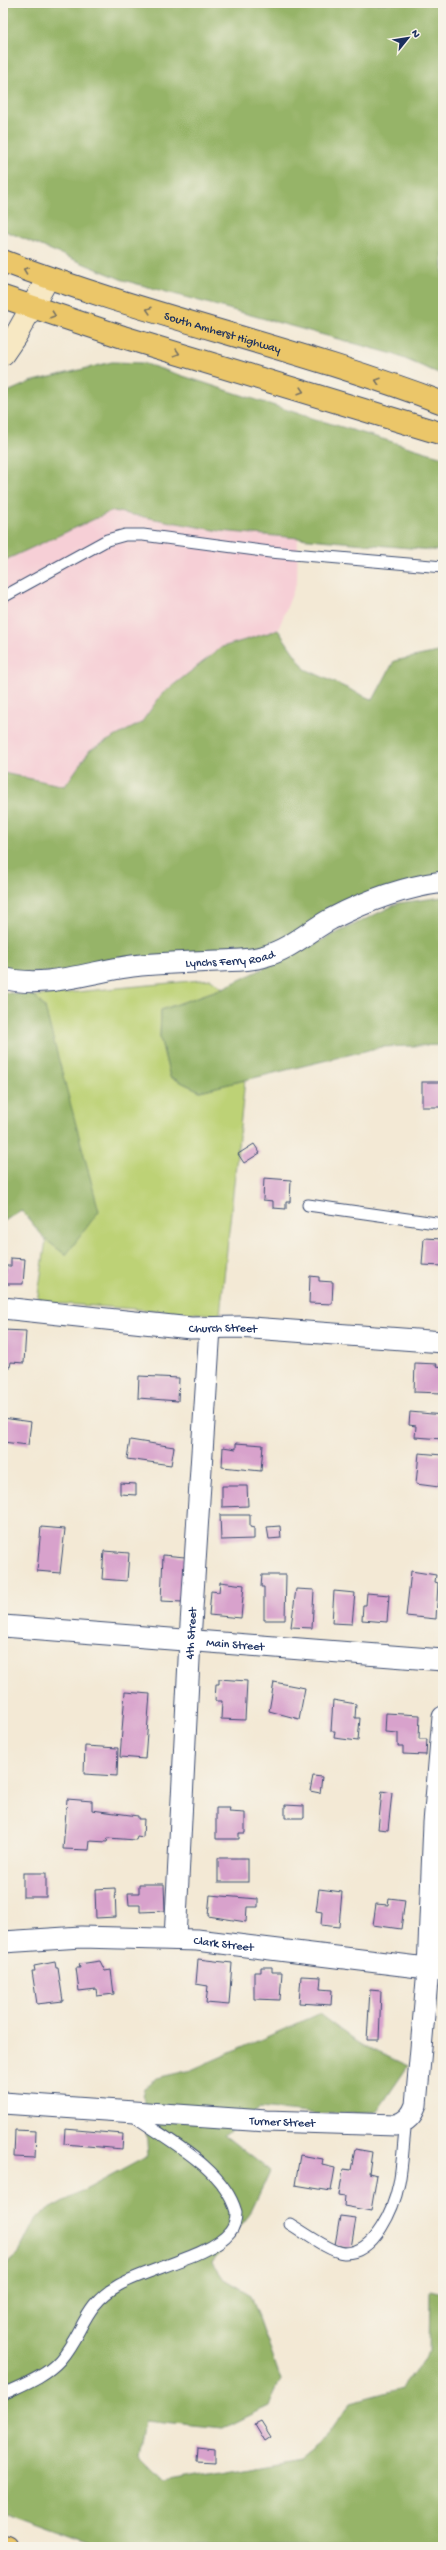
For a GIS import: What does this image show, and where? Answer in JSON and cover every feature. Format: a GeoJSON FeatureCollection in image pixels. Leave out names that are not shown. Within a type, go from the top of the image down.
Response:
{"type":"FeatureCollection","features":[{"type":"Feature","properties":{"kind":"main road","name":"South Amherst Highway"},"geometry":{"type":"LineString","coordinates":[[3,261],[48,278],[416,393],[443,403]]}},
{"type":"Feature","properties":{"kind":"main road"},"geometry":{"type":"LineString","coordinates":[[3,296],[32,308],[443,434]]}},
{"type":"Feature","properties":{"kind":"street"},"geometry":{"type":"LineString","coordinates":[[3,354],[32,308],[48,278]]}},
{"type":"Feature","properties":{"kind":"street","name":"Lynchs Ferry Road"},"geometry":{"type":"LineString","coordinates":[[3,978],[31,982],[58,980],[142,965],[243,961],[265,956],[286,948],[331,920],[366,902],[416,886],[443,882]]}},
{"type":"Feature","properties":{"kind":"street","name":"Church Street"},"geometry":{"type":"LineString","coordinates":[[3,1308],[210,1328],[239,1327],[443,1342]]}},
{"type":"Feature","properties":{"kind":"street","name":"4th Street"},"geometry":{"type":"LineString","coordinates":[[175,1939],[190,1640],[210,1328]]}},
{"type":"Feature","properties":{"kind":"street","name":"Main Street"},"geometry":{"type":"LineString","coordinates":[[3,1626],[443,1660]]}},
{"type":"Feature","properties":{"kind":"street"},"geometry":{"type":"LineString","coordinates":[[406,2122],[413,2114],[416,2105],[436,1969],[434,1823],[443,1717]]}},
{"type":"Feature","properties":{"kind":"street","name":"Clark Street"},"geometry":{"type":"LineString","coordinates":[[3,1942],[81,1937],[175,1939],[436,1969]]}},
{"type":"Feature","properties":{"kind":"street","name":"Turner Street"},"geometry":{"type":"LineString","coordinates":[[3,2103],[266,2121],[396,2125],[406,2122]]}},
{"type":"Feature","properties":{"kind":"lane"},"geometry":{"type":"LineString","coordinates":[[3,597],[107,540],[125,535],[270,552],[443,567]]}},
{"type":"Feature","properties":{"kind":"lane"},"geometry":{"type":"LineString","coordinates":[[308,1205],[443,1224]]}},
{"type":"Feature","properties":{"kind":"lane"},"geometry":{"type":"LineString","coordinates":[[3,2394],[45,2372],[59,2361],[70,2348],[84,2318],[98,2300],[112,2289],[136,2275],[205,2250],[224,2238],[234,2226],[236,2212],[234,2203],[224,2185],[214,2175],[127,2112]]}},
{"type":"Feature","properties":{"kind":"lane"},"geometry":{"type":"LineString","coordinates":[[290,2224],[342,2253],[353,2252],[363,2246],[373,2237],[385,2220],[394,2201],[399,2183],[406,2122]]}},
{"type":"Feature","properties":{"kind":"shaded area"},"geometry":{"type":"Polygon","coordinates":[[[112,511],[220,531],[298,538],[297,581],[278,630],[222,647],[162,694],[141,723],[90,750],[65,786],[3,773],[3,561],[112,511]]]}},
{"type":"Feature","properties":{"kind":"green space"},"geometry":{"type":"Polygon","coordinates":[[[3,3],[443,3],[443,375],[393,354],[123,280],[3,230],[3,3]]]}},
{"type":"Feature","properties":{"kind":"green space"},"geometry":{"type":"Polygon","coordinates":[[[112,362],[143,363],[315,419],[443,457],[443,551],[220,531],[112,511],[3,561],[3,394],[30,382],[112,362]]]}},
{"type":"Feature","properties":{"kind":"green space"},"geometry":{"type":"Polygon","coordinates":[[[278,630],[305,669],[373,700],[394,661],[443,651],[443,874],[263,948],[56,972],[31,973],[3,969],[3,773],[65,786],[90,750],[141,723],[162,694],[222,647],[278,630]]]}},
{"type":"Feature","properties":{"kind":"green space"},"geometry":{"type":"Polygon","coordinates":[[[443,897],[443,1045],[381,1047],[200,1091],[170,1077],[160,1037],[161,1010],[223,988],[399,903],[443,897]]]}},
{"type":"Feature","properties":{"kind":"green space"},"geometry":{"type":"Polygon","coordinates":[[[211,979],[223,988],[161,1010],[160,1037],[170,1077],[200,1091],[245,1080],[220,1315],[37,1302],[46,1240],[66,1255],[45,1008],[35,996],[211,979]]]}},
{"type":"Feature","properties":{"kind":"green space"},"geometry":{"type":"Polygon","coordinates":[[[3,992],[35,996],[45,1008],[99,1211],[66,1255],[46,1240],[21,1210],[3,1222],[3,992]]]}},
{"type":"Feature","properties":{"kind":"green space"},"geometry":{"type":"Polygon","coordinates":[[[319,2014],[358,2043],[408,2066],[376,2113],[318,2114],[259,2108],[224,2135],[270,2171],[250,2214],[212,2263],[222,2278],[251,2295],[281,2380],[269,2406],[222,2429],[145,2421],[139,2457],[164,2482],[300,2458],[326,2438],[351,2402],[402,2388],[429,2352],[430,2291],[443,2294],[443,2547],[103,2547],[3,2511],[3,2267],[18,2254],[37,2216],[148,2156],[143,2090],[156,2078],[191,2070],[319,2014]]]}},
{"type":"Feature","properties":{"kind":"building"},"geometry":{"type":"Polygon","coordinates":[[[422,1082],[443,1082],[443,1107],[422,1107],[422,1082]]]}},
{"type":"Feature","properties":{"kind":"building"},"geometry":{"type":"Polygon","coordinates":[[[254,1144],[260,1153],[244,1163],[238,1154],[254,1144]]]}},
{"type":"Feature","properties":{"kind":"building"},"geometry":{"type":"Polygon","coordinates":[[[264,1178],[291,1180],[290,1202],[286,1202],[286,1209],[273,1208],[273,1201],[263,1200],[264,1178]]]}},
{"type":"Feature","properties":{"kind":"building"},"geometry":{"type":"Polygon","coordinates":[[[424,1238],[443,1239],[443,1266],[422,1265],[424,1238]]]}},
{"type":"Feature","properties":{"kind":"building"},"geometry":{"type":"Polygon","coordinates":[[[11,1258],[25,1259],[23,1284],[5,1284],[6,1266],[11,1266],[11,1258]]]}},
{"type":"Feature","properties":{"kind":"building"},"geometry":{"type":"Polygon","coordinates":[[[310,1276],[319,1277],[319,1281],[333,1282],[332,1304],[309,1303],[310,1276]]]}},
{"type":"Feature","properties":{"kind":"building"},"geometry":{"type":"Polygon","coordinates":[[[3,1330],[26,1331],[24,1363],[11,1362],[10,1367],[3,1366],[3,1330]]]}},
{"type":"Feature","properties":{"kind":"building"},"geometry":{"type":"Polygon","coordinates":[[[415,1363],[437,1364],[436,1366],[443,1367],[442,1393],[414,1392],[415,1363]]]}},
{"type":"Feature","properties":{"kind":"building"},"geometry":{"type":"Polygon","coordinates":[[[139,1376],[179,1378],[178,1401],[138,1398],[139,1376]]]}},
{"type":"Feature","properties":{"kind":"building"},"geometry":{"type":"Polygon","coordinates":[[[410,1412],[443,1415],[443,1439],[415,1437],[416,1426],[409,1425],[410,1412]]]}},
{"type":"Feature","properties":{"kind":"building"},"geometry":{"type":"Polygon","coordinates":[[[3,1418],[31,1422],[28,1445],[3,1442],[3,1418]]]}},
{"type":"Feature","properties":{"kind":"building"},"geometry":{"type":"Polygon","coordinates":[[[130,1440],[174,1447],[171,1465],[127,1459],[130,1440]]]}},
{"type":"Feature","properties":{"kind":"building"},"geometry":{"type":"Polygon","coordinates":[[[236,1443],[263,1445],[261,1471],[222,1467],[223,1447],[236,1449],[236,1443]]]}},
{"type":"Feature","properties":{"kind":"building"},"geometry":{"type":"Polygon","coordinates":[[[419,1453],[442,1455],[443,1483],[439,1483],[439,1487],[416,1484],[419,1453]]]}},
{"type":"Feature","properties":{"kind":"building"},"geometry":{"type":"Polygon","coordinates":[[[120,1483],[136,1484],[136,1495],[120,1494],[120,1483]]]}},
{"type":"Feature","properties":{"kind":"building"},"geometry":{"type":"Polygon","coordinates":[[[222,1486],[247,1486],[248,1506],[222,1507],[222,1486]]]}},
{"type":"Feature","properties":{"kind":"building"},"geometry":{"type":"Polygon","coordinates":[[[220,1515],[250,1515],[250,1527],[254,1528],[254,1539],[221,1540],[220,1515]]]}},
{"type":"Feature","properties":{"kind":"building"},"geometry":{"type":"Polygon","coordinates":[[[280,1526],[281,1538],[269,1539],[267,1527],[280,1526]]]}},
{"type":"Feature","properties":{"kind":"building"},"geometry":{"type":"Polygon","coordinates":[[[41,1527],[65,1529],[60,1573],[37,1571],[41,1527]]]}},
{"type":"Feature","properties":{"kind":"building"},"geometry":{"type":"Polygon","coordinates":[[[104,1551],[129,1553],[127,1581],[102,1579],[104,1551]]]}},
{"type":"Feature","properties":{"kind":"building"},"geometry":{"type":"Polygon","coordinates":[[[163,1555],[185,1557],[182,1602],[161,1601],[163,1555]]]}},
{"type":"Feature","properties":{"kind":"building"},"geometry":{"type":"Polygon","coordinates":[[[411,1571],[436,1575],[435,1582],[438,1583],[436,1619],[406,1616],[411,1571]]]}},
{"type":"Feature","properties":{"kind":"building"},"geometry":{"type":"Polygon","coordinates":[[[262,1575],[286,1575],[285,1620],[264,1620],[264,1587],[261,1587],[262,1575]]]}},
{"type":"Feature","properties":{"kind":"building"},"geometry":{"type":"Polygon","coordinates":[[[220,1582],[244,1585],[241,1618],[209,1615],[211,1591],[219,1592],[220,1582]]]}},
{"type":"Feature","properties":{"kind":"building"},"geometry":{"type":"Polygon","coordinates":[[[296,1589],[314,1590],[312,1628],[291,1627],[296,1589]]]}},
{"type":"Feature","properties":{"kind":"building"},"geometry":{"type":"Polygon","coordinates":[[[334,1591],[355,1593],[352,1624],[332,1623],[334,1591]]]}},
{"type":"Feature","properties":{"kind":"building"},"geometry":{"type":"Polygon","coordinates":[[[367,1593],[389,1595],[387,1622],[362,1620],[363,1605],[366,1605],[367,1593]]]}},
{"type":"Feature","properties":{"kind":"building"},"geometry":{"type":"Polygon","coordinates":[[[219,1679],[247,1681],[245,1720],[221,1719],[222,1701],[215,1701],[216,1684],[219,1684],[219,1679]]]}},
{"type":"Feature","properties":{"kind":"building"},"geometry":{"type":"Polygon","coordinates":[[[274,1682],[305,1688],[299,1719],[269,1711],[274,1682]]]}},
{"type":"Feature","properties":{"kind":"building"},"geometry":{"type":"Polygon","coordinates":[[[125,1692],[150,1694],[145,1759],[120,1757],[125,1692]]]}},
{"type":"Feature","properties":{"kind":"building"},"geometry":{"type":"Polygon","coordinates":[[[333,1700],[356,1704],[355,1718],[360,1718],[358,1741],[334,1738],[335,1731],[331,1731],[333,1700]]]}},
{"type":"Feature","properties":{"kind":"building"},"geometry":{"type":"Polygon","coordinates":[[[386,1713],[420,1715],[419,1739],[427,1739],[426,1755],[403,1754],[403,1746],[398,1746],[398,1733],[385,1732],[386,1713]]]}},
{"type":"Feature","properties":{"kind":"building"},"geometry":{"type":"Polygon","coordinates":[[[85,1746],[118,1748],[117,1776],[84,1774],[85,1746]]]}},
{"type":"Feature","properties":{"kind":"building"},"geometry":{"type":"Polygon","coordinates":[[[313,1776],[322,1777],[320,1793],[310,1791],[313,1776]]]}},
{"type":"Feature","properties":{"kind":"building"},"geometry":{"type":"Polygon","coordinates":[[[382,1791],[392,1793],[388,1830],[378,1829],[382,1791]]]}},
{"type":"Feature","properties":{"kind":"building"},"geometry":{"type":"Polygon","coordinates":[[[67,1799],[92,1801],[92,1810],[138,1816],[138,1819],[144,1819],[143,1837],[137,1836],[136,1840],[108,1838],[107,1842],[90,1841],[89,1850],[63,1849],[67,1799]]]}},
{"type":"Feature","properties":{"kind":"building"},"geometry":{"type":"Polygon","coordinates":[[[285,1805],[304,1806],[304,1818],[285,1818],[285,1805]]]}},
{"type":"Feature","properties":{"kind":"building"},"geometry":{"type":"Polygon","coordinates":[[[216,1808],[230,1808],[229,1812],[245,1813],[245,1833],[239,1833],[239,1839],[216,1839],[216,1808]]]}},
{"type":"Feature","properties":{"kind":"building"},"geometry":{"type":"Polygon","coordinates":[[[218,1858],[248,1858],[248,1882],[218,1882],[218,1858]]]}},
{"type":"Feature","properties":{"kind":"building"},"geometry":{"type":"Polygon","coordinates":[[[23,1873],[46,1873],[46,1897],[23,1897],[23,1873]]]}},
{"type":"Feature","properties":{"kind":"building"},"geometry":{"type":"Polygon","coordinates":[[[139,1884],[164,1884],[165,1911],[140,1912],[140,1905],[129,1905],[128,1893],[139,1893],[139,1884]]]}},
{"type":"Feature","properties":{"kind":"building"},"geometry":{"type":"Polygon","coordinates":[[[115,1888],[116,1917],[96,1918],[95,1889],[115,1888]]]}},
{"type":"Feature","properties":{"kind":"building"},"geometry":{"type":"Polygon","coordinates":[[[319,1889],[342,1892],[339,1927],[321,1925],[322,1912],[316,1911],[319,1889]]]}},
{"type":"Feature","properties":{"kind":"building"},"geometry":{"type":"Polygon","coordinates":[[[210,1895],[258,1899],[258,1907],[247,1907],[246,1922],[208,1916],[210,1895]]]}},
{"type":"Feature","properties":{"kind":"building"},"geometry":{"type":"Polygon","coordinates":[[[389,1898],[405,1900],[401,1929],[373,1925],[376,1904],[388,1905],[389,1898]]]}},
{"type":"Feature","properties":{"kind":"building"},"geometry":{"type":"Polygon","coordinates":[[[198,1959],[232,1963],[229,2005],[206,2003],[208,1986],[196,1984],[198,1959]]]}},
{"type":"Feature","properties":{"kind":"building"},"geometry":{"type":"Polygon","coordinates":[[[100,1961],[105,1971],[111,1970],[114,1994],[97,1996],[96,1989],[79,1991],[76,1968],[80,1968],[79,1964],[100,1961]]]}},
{"type":"Feature","properties":{"kind":"building"},"geometry":{"type":"Polygon","coordinates":[[[55,1962],[56,1968],[58,1968],[63,2001],[37,2004],[32,1971],[35,1971],[34,1966],[55,1962]]]}},
{"type":"Feature","properties":{"kind":"building"},"geometry":{"type":"Polygon","coordinates":[[[261,1967],[272,1967],[272,1972],[282,1972],[280,2000],[254,1999],[254,1972],[261,1972],[261,1967]]]}},
{"type":"Feature","properties":{"kind":"building"},"geometry":{"type":"Polygon","coordinates":[[[301,1976],[321,1977],[320,1989],[332,1990],[331,2005],[299,2003],[301,1976]]]}},
{"type":"Feature","properties":{"kind":"building"},"geometry":{"type":"Polygon","coordinates":[[[370,1990],[381,1991],[379,2040],[367,2040],[370,1990]]]}},
{"type":"Feature","properties":{"kind":"building"},"geometry":{"type":"Polygon","coordinates":[[[65,2129],[123,2134],[122,2149],[64,2144],[65,2129]]]}},
{"type":"Feature","properties":{"kind":"building"},"geometry":{"type":"Polygon","coordinates":[[[15,2130],[36,2131],[35,2158],[14,2157],[15,2130]]]}},
{"type":"Feature","properties":{"kind":"building"},"geometry":{"type":"Polygon","coordinates":[[[355,2149],[372,2152],[369,2173],[377,2175],[371,2211],[344,2206],[345,2196],[339,2195],[343,2169],[351,2170],[355,2149]]]}},
{"type":"Feature","properties":{"kind":"building"},"geometry":{"type":"Polygon","coordinates":[[[300,2155],[323,2159],[322,2165],[335,2168],[331,2191],[295,2185],[300,2155]]]}},
{"type":"Feature","properties":{"kind":"building"},"geometry":{"type":"Polygon","coordinates":[[[340,2216],[356,2218],[351,2248],[335,2245],[340,2216]]]}},
{"type":"Feature","properties":{"kind":"building"},"geometry":{"type":"Polygon","coordinates":[[[261,2421],[271,2437],[265,2441],[255,2424],[261,2421]]]}},
{"type":"Feature","properties":{"kind":"building"},"geometry":{"type":"Polygon","coordinates":[[[198,2447],[215,2449],[215,2462],[197,2461],[198,2447]]]}}]}
